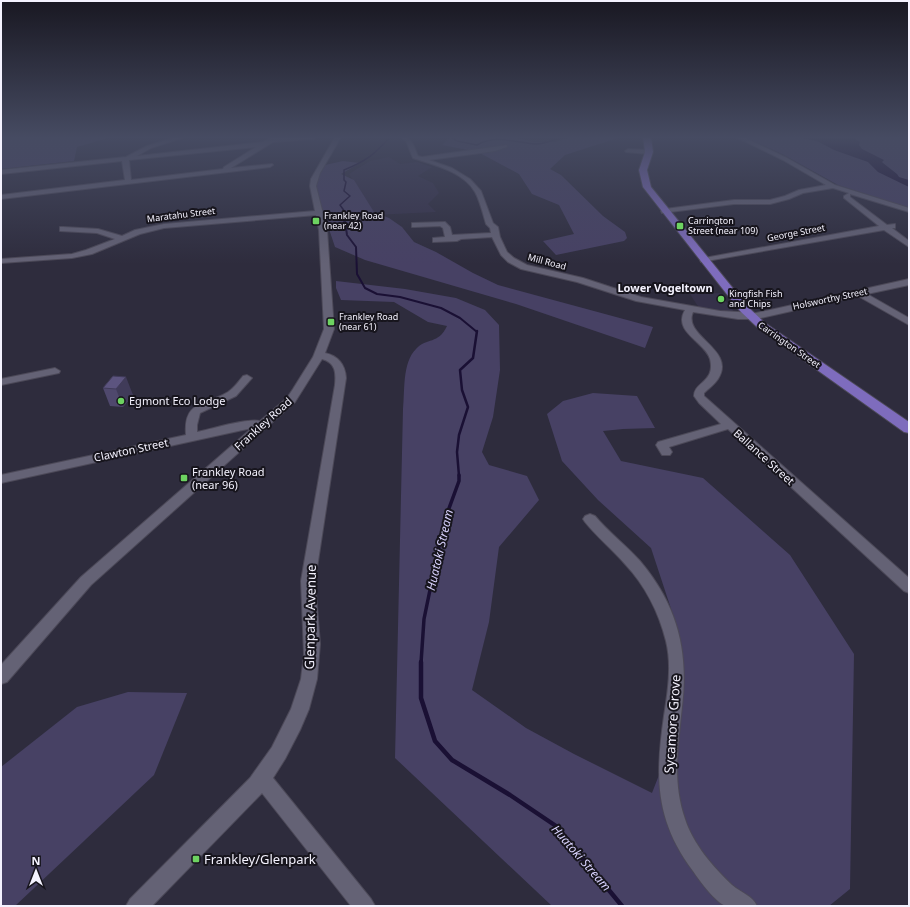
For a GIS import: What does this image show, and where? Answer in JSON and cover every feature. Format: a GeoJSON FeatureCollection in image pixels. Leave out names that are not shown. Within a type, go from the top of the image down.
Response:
{"type":"FeatureCollection","features":[{"type":"Feature","properties":{"kind":"main road","name":"Carrington Street"},"geometry":{"type":"LineString","coordinates":[[644,179],[650,193],[750,316],[909,429]]}},
{"type":"Feature","properties":{"kind":"street"},"geometry":{"type":"LineString","coordinates":[[1,197],[149,179]]}},
{"type":"Feature","properties":{"kind":"street","name":"Frankley Road"},"geometry":{"type":"LineString","coordinates":[[1,677],[86,581],[291,400],[304,382],[325,343],[329,329],[324,244],[320,213],[313,186],[314,179]]}},
{"type":"Feature","properties":{"kind":"street","name":"Mill Road"},"geometry":{"type":"LineString","coordinates":[[467,179],[476,187],[490,224],[494,227],[496,236],[508,256],[517,264],[580,280],[639,299],[734,316],[750,316]]}},
{"type":"Feature","properties":{"kind":"street"},"geometry":{"type":"LineString","coordinates":[[820,179],[850,194],[909,210]]}},
{"type":"Feature","properties":{"kind":"street"},"geometry":{"type":"LineString","coordinates":[[665,211],[738,202],[770,202],[787,198],[801,191],[832,186]]}},
{"type":"Feature","properties":{"kind":"street"},"geometry":{"type":"LineString","coordinates":[[850,194],[846,197],[909,238]]}},
{"type":"Feature","properties":{"kind":"street","name":"Maratahu Street"},"geometry":{"type":"LineString","coordinates":[[1,261],[72,256],[94,250],[121,238],[145,230],[174,224],[320,213]]}},
{"type":"Feature","properties":{"kind":"street"},"geometry":{"type":"LineString","coordinates":[[415,225],[442,224],[446,227],[449,237],[496,236]]}},
{"type":"Feature","properties":{"kind":"street"},"geometry":{"type":"LineString","coordinates":[[889,226],[909,245]]}},
{"type":"Feature","properties":{"kind":"street","name":"George Street"},"geometry":{"type":"LineString","coordinates":[[704,260],[889,226]]}},
{"type":"Feature","properties":{"kind":"street"},"geometry":{"type":"LineString","coordinates":[[63,229],[98,231],[121,238]]}},
{"type":"Feature","properties":{"kind":"street"},"geometry":{"type":"LineString","coordinates":[[436,240],[496,236]]}},
{"type":"Feature","properties":{"kind":"street","name":"Holsworthy Street"},"geometry":{"type":"LineString","coordinates":[[750,316],[909,282]]}},
{"type":"Feature","properties":{"kind":"street"},"geometry":{"type":"LineString","coordinates":[[859,293],[909,322]]}},
{"type":"Feature","properties":{"kind":"street","name":"Ballance Street"},"geometry":{"type":"LineString","coordinates":[[690,309],[687,317],[687,323],[696,336],[712,352],[717,364],[714,377],[699,392],[699,396],[909,587]]}},
{"type":"Feature","properties":{"kind":"street","name":"Glenpark Avenue"},"geometry":{"type":"LineString","coordinates":[[137,906],[262,778],[280,750],[306,693],[311,666],[312,637],[308,601],[308,581],[340,387],[341,373],[336,360],[331,357],[318,355]]}},
{"type":"Feature","properties":{"kind":"street"},"geometry":{"type":"LineString","coordinates":[[1,382],[55,371]]}},
{"type":"Feature","properties":{"kind":"street"},"geometry":{"type":"LineString","coordinates":[[192,437],[190,423],[195,412],[212,402],[229,396],[238,389],[247,378]]}},
{"type":"Feature","properties":{"kind":"street","name":"Clawton Street"},"geometry":{"type":"LineString","coordinates":[[1,478],[238,427],[256,424],[262,426]]}},
{"type":"Feature","properties":{"kind":"street"},"geometry":{"type":"LineString","coordinates":[[666,452],[662,445],[730,425]]}},
{"type":"Feature","properties":{"kind":"street","name":"Sycamore Grove"},"geometry":{"type":"LineString","coordinates":[[590,519],[601,533],[634,565],[660,604],[668,622],[674,642],[677,679],[668,767],[669,791],[675,819],[689,847],[706,871],[727,893],[746,906]]}},
{"type":"Feature","properties":{"kind":"street"},"geometry":{"type":"LineString","coordinates":[[262,778],[364,906]]}},
{"type":"Feature","properties":{"kind":"shaded area"},"geometry":{"type":"Polygon","coordinates":[[[314,179],[354,180],[374,212],[389,218],[402,227],[414,242],[498,285],[653,327],[645,348],[516,304],[365,260],[335,247],[313,181],[314,179]]]}},
{"type":"Feature","properties":{"kind":"shaded area"},"geometry":{"type":"Polygon","coordinates":[[[352,179],[425,179],[433,183],[439,193],[428,204],[436,212],[374,215],[352,179]]]}},
{"type":"Feature","properties":{"kind":"shaded area"},"geometry":{"type":"Polygon","coordinates":[[[522,179],[565,179],[603,216],[625,232],[627,238],[624,241],[556,255],[543,241],[574,234],[559,205],[532,194],[522,179]]]}},
{"type":"Feature","properties":{"kind":"shaded area"},"geometry":{"type":"Polygon","coordinates":[[[828,179],[909,179],[909,208],[838,185],[828,179]]]}},
{"type":"Feature","properties":{"kind":"shaded area"},"geometry":{"type":"Polygon","coordinates":[[[893,179],[909,180],[909,187],[893,179]]]}},
{"type":"Feature","properties":{"kind":"shaded area"},"geometry":{"type":"Polygon","coordinates":[[[336,281],[405,289],[456,298],[485,310],[499,325],[500,370],[493,417],[482,452],[489,465],[527,476],[539,500],[499,547],[489,622],[472,690],[526,728],[652,793],[675,734],[678,630],[651,548],[598,500],[562,461],[547,414],[563,401],[593,393],[637,396],[655,428],[603,431],[621,461],[703,478],[790,555],[854,654],[850,889],[829,906],[552,906],[395,758],[403,409],[406,369],[408,362],[416,349],[420,345],[440,336],[447,326],[428,322],[394,302],[341,300],[336,288],[336,281]]]}},
{"type":"Feature","properties":{"kind":"shaded area"},"geometry":{"type":"Polygon","coordinates":[[[720,293],[734,312],[731,314],[699,308],[690,294],[720,293]]]}},
{"type":"Feature","properties":{"kind":"shaded area"},"geometry":{"type":"Polygon","coordinates":[[[128,692],[187,693],[154,775],[15,906],[1,906],[1,767],[77,707],[128,692]]]}},
{"type":"Feature","properties":{"kind":"building"},"geometry":{"type":"Polygon","coordinates":[[[113,376],[126,377],[116,389],[103,388],[113,376]]]}},
{"type":"Feature","properties":{"kind":"waterway","name":"Huatoki Stream"},"geometry":{"type":"LineString","coordinates":[[344,179],[346,182],[344,191],[350,196],[340,205],[345,212],[344,222]]}},
{"type":"Feature","properties":{"kind":"waterway","name":"Huatoki Stream"},"geometry":{"type":"LineString","coordinates":[[345,221],[347,235],[356,247],[357,274],[365,288],[377,294],[400,297],[441,308],[460,318],[477,332]]}},
{"type":"Feature","properties":{"kind":"waterway","name":"Huatoki Stream"},"geometry":{"type":"LineString","coordinates":[[459,476],[457,452],[459,435],[468,407],[462,390],[460,370],[473,358],[477,332]]}},
{"type":"Feature","properties":{"kind":"waterway","name":"Huatoki Stream"},"geometry":{"type":"LineString","coordinates":[[421,663],[424,619],[444,522],[459,481],[459,476]]}},
{"type":"Feature","properties":{"kind":"waterway","name":"Huatoki Stream"},"geometry":{"type":"LineString","coordinates":[[421,663],[421,698],[435,741],[452,760],[510,795],[556,826],[622,906]]}},
{"type":"Feature","properties":{"kind":"place","name":"Frankley Road (near 42)"},"geometry":{"type":"Point","coordinates":[316,221]}},
{"type":"Feature","properties":{"kind":"place","name":"Carrington Street (near 109)"},"geometry":{"type":"Point","coordinates":[680,226]}},
{"type":"Feature","properties":{"kind":"place","name":"Kingfish Fish and Chips"},"geometry":{"type":"Point","coordinates":[721,299]}},
{"type":"Feature","properties":{"kind":"place","name":"Frankley Road (near 61)"},"geometry":{"type":"Point","coordinates":[331,322]}},
{"type":"Feature","properties":{"kind":"place","name":"Egmont Eco Lodge"},"geometry":{"type":"Point","coordinates":[121,401]}},
{"type":"Feature","properties":{"kind":"place","name":"Frankley Road (near 96)"},"geometry":{"type":"Point","coordinates":[184,478]}},
{"type":"Feature","properties":{"kind":"place","name":"Frankley/Glenpark"},"geometry":{"type":"Point","coordinates":[196,859]}},
{"type":"Feature","properties":{"kind":"district","name":"Lower Vogeltown"},"geometry":{"type":"Point","coordinates":[665,288]}}]}
